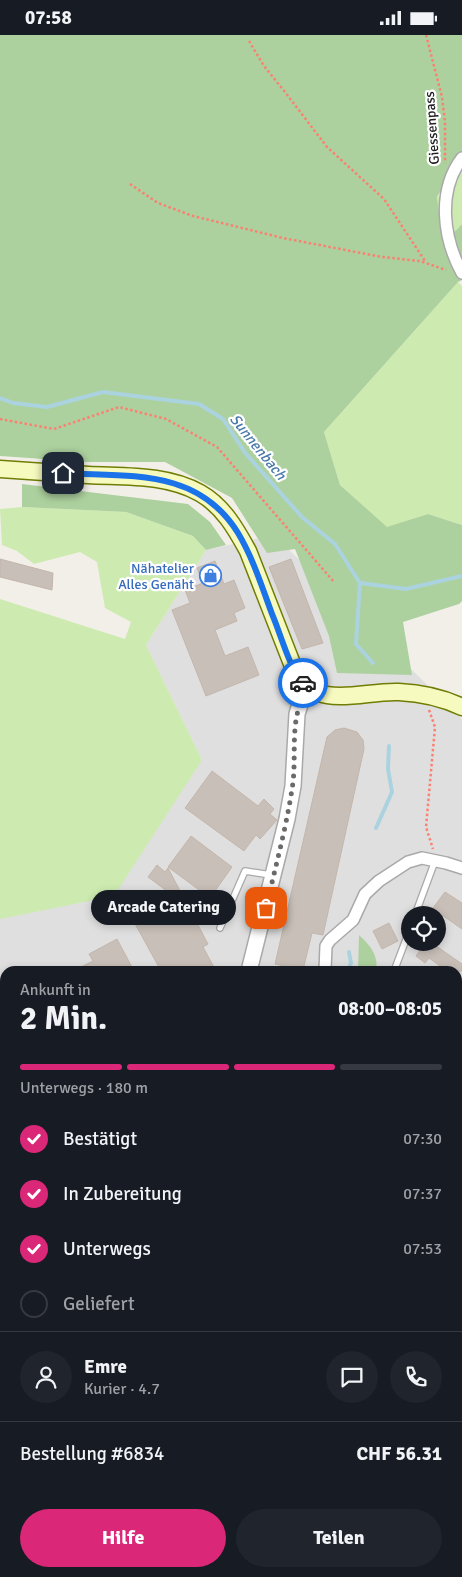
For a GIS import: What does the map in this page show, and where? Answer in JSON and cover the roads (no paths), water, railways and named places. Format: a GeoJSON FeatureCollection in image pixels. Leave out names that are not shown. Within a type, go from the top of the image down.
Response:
{"type":"FeatureCollection","features":[{"type":"Feature","properties":{"kind":"main road"},"geometry":{"type":"LineString","coordinates":[[0,469],[146,478],[182,485],[201,494],[228,517],[248,551],[296,673],[309,688],[320,694],[341,697],[397,692],[417,693],[462,707]]}},
{"type":"Feature","properties":{"kind":"street"},"geometry":{"type":"LineString","coordinates":[[462,157],[450,180],[446,203],[449,238],[462,273]]}},
{"type":"Feature","properties":{"kind":"street"},"geometry":{"type":"LineString","coordinates":[[250,966],[287,819],[293,786],[298,714],[302,698],[309,688]]}},
{"type":"Feature","properties":{"kind":"street"},"geometry":{"type":"LineString","coordinates":[[325,966],[326,947],[330,940],[353,920],[365,894],[379,881],[408,862],[422,858],[462,868]]}},
{"type":"Feature","properties":{"kind":"lane"},"geometry":{"type":"LineString","coordinates":[[419,906],[436,860]]}},
{"type":"Feature","properties":{"kind":"lane"},"geometry":{"type":"LineString","coordinates":[[220,928],[245,871],[273,876]]}},
{"type":"Feature","properties":{"kind":"lane"},"geometry":{"type":"LineString","coordinates":[[396,966],[402,951]]}},
{"type":"Feature","properties":{"kind":"waterway","name":"Sunnenbach"},"geometry":{"type":"LineString","coordinates":[[0,398],[13,403],[47,407],[103,392],[199,404],[223,419],[246,454],[302,517],[335,544],[360,583],[406,589],[462,576]]}},
{"type":"Feature","properties":{"kind":"waterway"},"geometry":{"type":"LineString","coordinates":[[360,583],[356,644],[373,663]]}},
{"type":"Feature","properties":{"kind":"waterway"},"geometry":{"type":"LineString","coordinates":[[376,828],[392,792],[388,769],[389,746]]}},
{"type":"Feature","properties":{"kind":"waterway"},"geometry":{"type":"LineString","coordinates":[[349,952],[350,966]]}},
{"type":"Feature","properties":{"kind":"place","name":"Nähatelier Alles Genäht"},"geometry":{"type":"Point","coordinates":[210,576]}},
{"type":"Feature","properties":{"kind":"place","name":"Arcade Catering"},"geometry":{"type":"Point","coordinates":[266,908]}}]}
